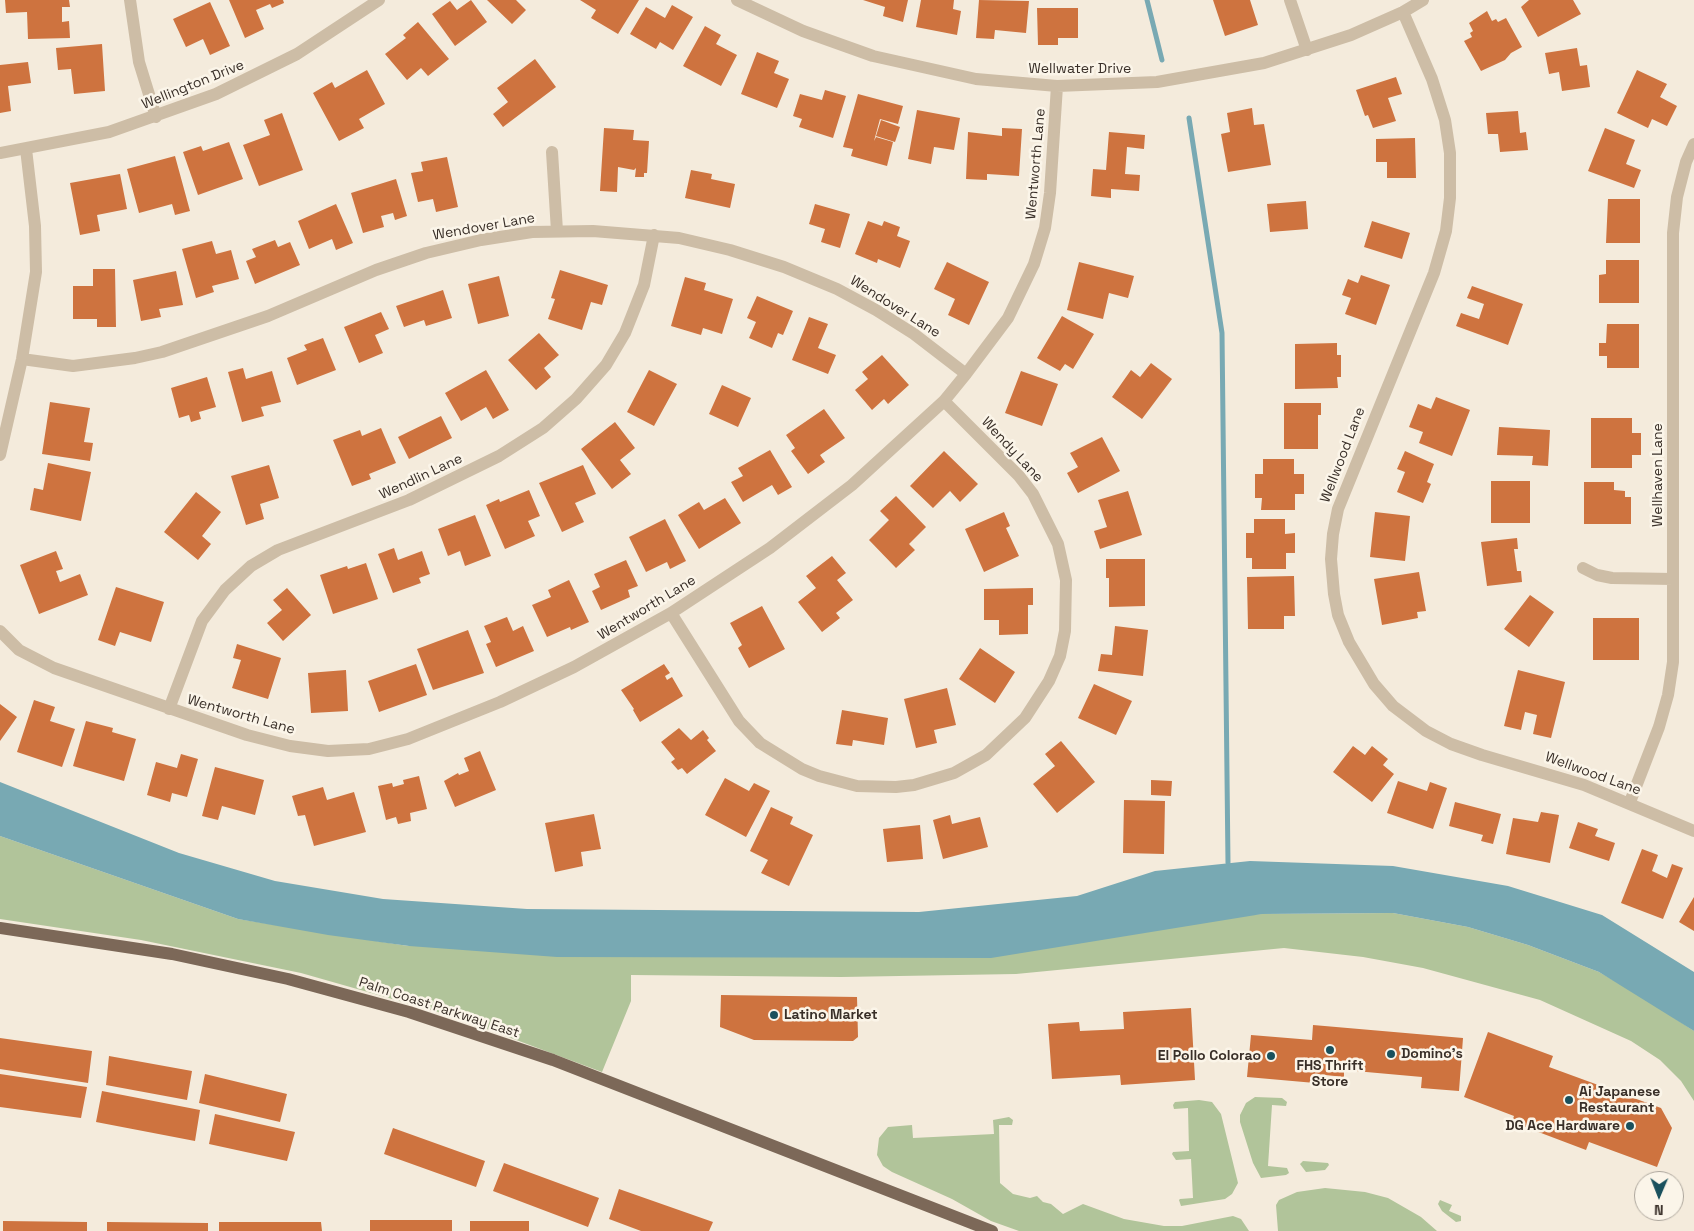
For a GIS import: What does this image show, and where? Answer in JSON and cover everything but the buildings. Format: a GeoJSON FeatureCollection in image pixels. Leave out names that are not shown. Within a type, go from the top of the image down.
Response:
{"type":"FeatureCollection","features":[{"type":"Feature","properties":{"kind":"main road","name":"Palm Coast Parkway East"},"geometry":{"type":"LineString","coordinates":[[0,928],[90,940],[181,956],[288,979],[409,1012],[553,1060],[992,1231]]}},
{"type":"Feature","properties":{"kind":"street"},"geometry":{"type":"LineString","coordinates":[[130,0],[139,62],[156,117]]}},
{"type":"Feature","properties":{"kind":"street","name":"Wellington Drive"},"geometry":{"type":"LineString","coordinates":[[0,153],[84,138],[156,117],[216,94],[269,69],[324,38],[379,0]]}},
{"type":"Feature","properties":{"kind":"street","name":"Wellwater Drive"},"geometry":{"type":"LineString","coordinates":[[736,0],[803,31],[873,56],[968,78],[1057,86],[1113,86],[1199,76],[1264,63],[1351,35],[1403,12],[1423,0]]}},
{"type":"Feature","properties":{"kind":"street"},"geometry":{"type":"LineString","coordinates":[[1290,0],[1307,50]]}},
{"type":"Feature","properties":{"kind":"street","name":"Wellwood Lane"},"geometry":{"type":"LineString","coordinates":[[1403,12],[1443,111],[1450,154],[1450,198],[1446,231],[1434,273],[1338,508],[1331,559],[1338,615],[1349,642],[1374,684],[1393,706],[1417,726],[1465,749],[1550,774],[1630,802],[1694,831]]}},
{"type":"Feature","properties":{"kind":"street","name":"Wentworth Lane"},"geometry":{"type":"LineString","coordinates":[[0,631],[19,650],[36,660],[169,710],[240,733],[290,746],[328,751],[382,746],[428,733],[535,687],[671,613],[770,548],[852,485],[944,401],[1008,318],[1034,264],[1045,228],[1050,193],[1057,86]]}},
{"type":"Feature","properties":{"kind":"street","name":"Wellhaven Lane"},"geometry":{"type":"LineString","coordinates":[[1630,802],[1668,695],[1673,662],[1673,233],[1677,197],[1686,162],[1694,144]]}},
{"type":"Feature","properties":{"kind":"street"},"geometry":{"type":"LineString","coordinates":[[0,454],[22,359],[34,289],[36,257],[34,209],[26,149]]}},
{"type":"Feature","properties":{"kind":"street"},"geometry":{"type":"LineString","coordinates":[[552,152],[557,231]]}},
{"type":"Feature","properties":{"kind":"street","name":"Wendover Lane"},"geometry":{"type":"LineString","coordinates":[[22,359],[73,366],[114,362],[144,356],[268,316],[376,270],[426,253],[499,237],[557,231],[654,235],[679,238],[730,250],[784,267],[837,289],[914,334],[966,374]]}},
{"type":"Feature","properties":{"kind":"street","name":"Wendlin Lane"},"geometry":{"type":"LineString","coordinates":[[169,710],[202,621],[224,590],[244,571],[278,550],[410,500],[499,456],[543,428],[576,400],[606,365],[626,333],[644,285],[654,235]]}},
{"type":"Feature","properties":{"kind":"street","name":"Wendy Lane"},"geometry":{"type":"LineString","coordinates":[[671,613],[739,721],[760,743],[802,769],[819,776],[857,786],[896,787],[954,773],[986,755],[1025,718],[1049,681],[1060,656],[1065,631],[1066,580],[1058,544],[1033,494],[1019,476],[944,401]]}},
{"type":"Feature","properties":{"kind":"street"},"geometry":{"type":"LineString","coordinates":[[1583,568],[1597,575],[1612,578],[1673,579]]}},
{"type":"Feature","properties":{"kind":"green space"},"geometry":{"type":"Polygon","coordinates":[[[0,836],[238,919],[408,946],[1262,914],[1393,913],[1468,927],[1528,945],[1599,972],[1641,996],[1694,1031],[1694,1101],[1681,1081],[1660,1060],[1631,1041],[1540,1000],[1423,968],[1363,957],[1284,948],[1016,974],[841,977],[631,975],[631,1001],[602,1072],[452,1016],[301,973],[141,940],[0,919],[0,836]]]}},
{"type":"Feature","properties":{"kind":"green space"},"geometry":{"type":"Polygon","coordinates":[[[1255,1097],[1282,1098],[1287,1102],[1286,1106],[1272,1105],[1268,1166],[1287,1168],[1289,1173],[1286,1175],[1261,1178],[1253,1163],[1240,1122],[1240,1115],[1246,1103],[1255,1097]]]}},
{"type":"Feature","properties":{"kind":"green space"},"geometry":{"type":"Polygon","coordinates":[[[1199,1100],[1212,1102],[1221,1114],[1238,1183],[1232,1194],[1225,1199],[1181,1206],[1180,1199],[1193,1198],[1191,1159],[1176,1160],[1172,1154],[1173,1152],[1189,1151],[1188,1108],[1174,1109],[1173,1105],[1175,1102],[1199,1100]]]}},
{"type":"Feature","properties":{"kind":"green space"},"geometry":{"type":"Polygon","coordinates":[[[1009,1117],[1013,1120],[1012,1125],[999,1125],[1000,1183],[1013,1194],[1030,1198],[1037,1196],[1043,1202],[1051,1204],[1063,1214],[1083,1204],[1124,1219],[1164,1226],[1182,1226],[1233,1216],[1241,1219],[1249,1231],[1019,1231],[991,1221],[952,1199],[892,1172],[883,1166],[877,1155],[879,1138],[888,1127],[912,1125],[913,1138],[994,1134],[993,1120],[1009,1117]]]}},
{"type":"Feature","properties":{"kind":"green space"},"geometry":{"type":"Polygon","coordinates":[[[1303,1161],[1328,1163],[1329,1165],[1325,1170],[1306,1172],[1300,1164],[1303,1161]]]}},
{"type":"Feature","properties":{"kind":"green space"},"geometry":{"type":"Polygon","coordinates":[[[1325,1188],[1365,1192],[1388,1198],[1421,1217],[1437,1231],[1278,1231],[1276,1205],[1279,1200],[1297,1192],[1325,1188]]]}},
{"type":"Feature","properties":{"kind":"green space"},"geometry":{"type":"Polygon","coordinates":[[[1440,1200],[1452,1205],[1449,1211],[1461,1216],[1461,1221],[1456,1222],[1442,1211],[1438,1204],[1440,1200]]]}},
{"type":"Feature","properties":{"kind":"water"},"geometry":{"type":"Polygon","coordinates":[[[0,782],[179,853],[275,881],[383,899],[527,909],[919,912],[1077,896],[1155,871],[1250,861],[1393,866],[1508,886],[1602,915],[1694,972],[1694,1031],[1599,972],[1528,945],[1468,927],[1393,913],[1262,914],[991,958],[557,957],[409,946],[328,935],[238,919],[0,836],[0,782]]]}},
{"type":"Feature","properties":{"kind":"waterway"},"geometry":{"type":"LineString","coordinates":[[1147,0],[1162,60]]}},
{"type":"Feature","properties":{"kind":"waterway"},"geometry":{"type":"LineString","coordinates":[[1189,118],[1222,333],[1228,863]]}},
{"type":"Feature","properties":{"kind":"place","name":"Latino Market"},"geometry":{"type":"Point","coordinates":[774,1015]}},
{"type":"Feature","properties":{"kind":"place","name":"FHS Thrift Store"},"geometry":{"type":"Point","coordinates":[1330,1050]}},
{"type":"Feature","properties":{"kind":"place","name":"Domino's"},"geometry":{"type":"Point","coordinates":[1391,1054]}},
{"type":"Feature","properties":{"kind":"place","name":"El Pollo Colorao"},"geometry":{"type":"Point","coordinates":[1271,1056]}},
{"type":"Feature","properties":{"kind":"place","name":"Ai Japanese Restaurant"},"geometry":{"type":"Point","coordinates":[1569,1100]}},
{"type":"Feature","properties":{"kind":"place","name":"DG Ace Hardware"},"geometry":{"type":"Point","coordinates":[1630,1126]}}]}
